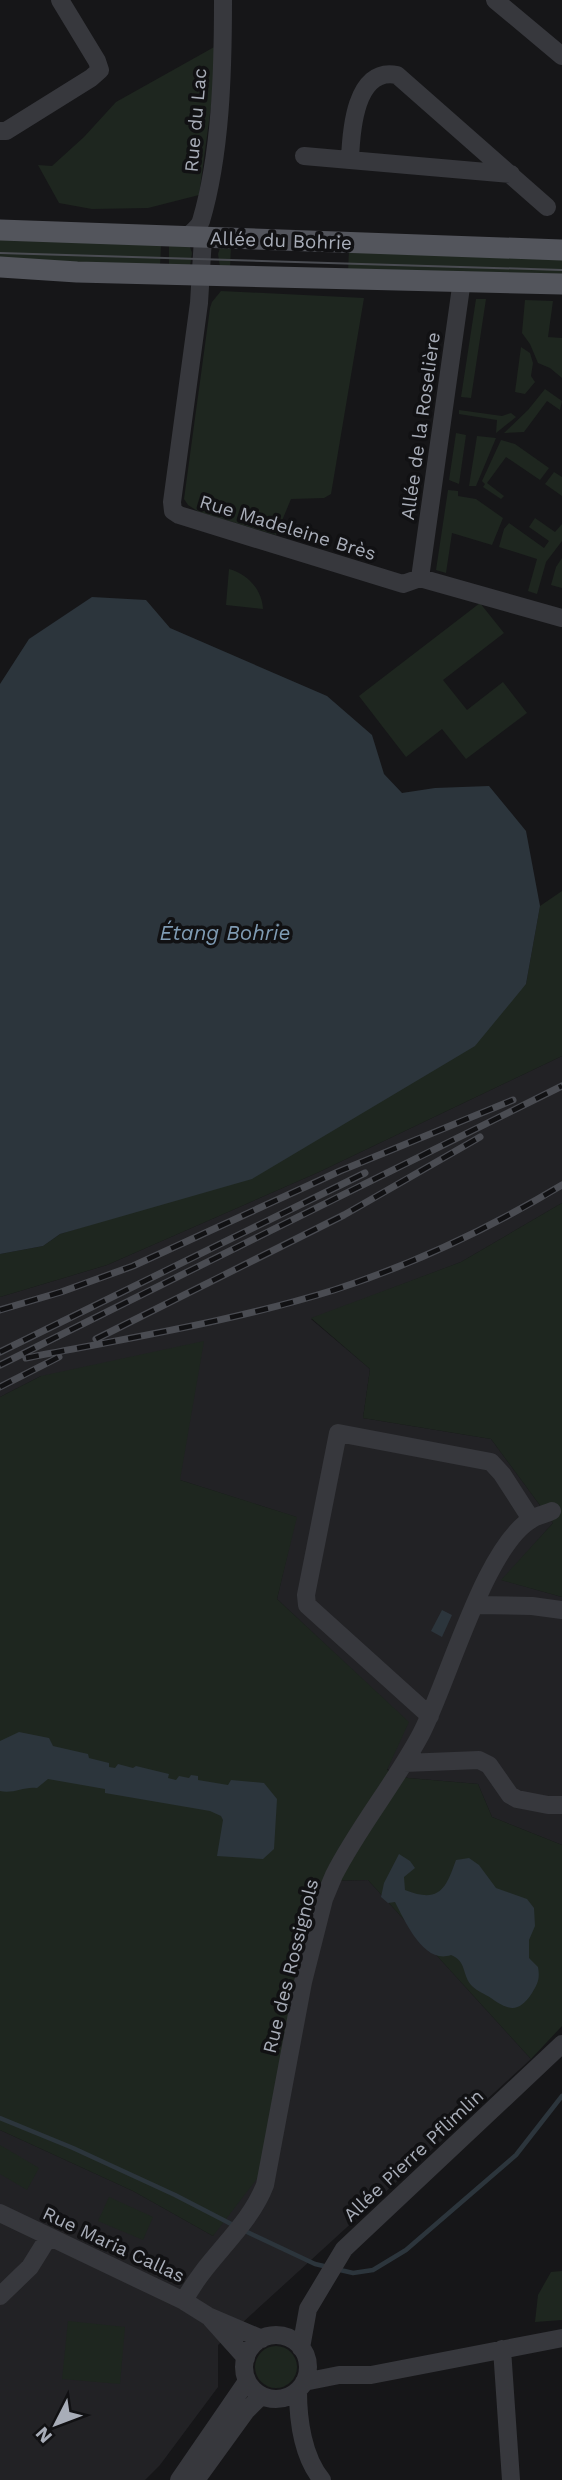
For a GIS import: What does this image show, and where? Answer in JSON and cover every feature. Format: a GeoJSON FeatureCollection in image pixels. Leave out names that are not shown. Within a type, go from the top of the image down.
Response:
{"type":"FeatureCollection","features":[{"type":"Feature","properties":{"kind":"main road","name":"Allée du Bohrie"},"geometry":{"type":"LineString","coordinates":[[0,230],[562,250]]}},
{"type":"Feature","properties":{"kind":"main road","name":"Allée du Bohrie"},"geometry":{"type":"LineString","coordinates":[[0,267],[77,272],[562,284]]}},
{"type":"Feature","properties":{"kind":"street"},"geometry":{"type":"LineString","coordinates":[[0,131],[6,131],[100,70],[60,0]]}},
{"type":"Feature","properties":{"kind":"street","name":"Rue du Lac"},"geometry":{"type":"LineString","coordinates":[[195,237],[211,186],[220,84],[223,0]]}},
{"type":"Feature","properties":{"kind":"street"},"geometry":{"type":"LineString","coordinates":[[495,0],[562,56]]}},
{"type":"Feature","properties":{"kind":"street"},"geometry":{"type":"LineString","coordinates":[[350,160],[351,129],[363,90],[373,78],[391,74],[406,81],[547,207]]}},
{"type":"Feature","properties":{"kind":"street"},"geometry":{"type":"LineString","coordinates":[[303,156],[511,174]]}},
{"type":"Feature","properties":{"kind":"street"},"geometry":{"type":"LineString","coordinates":[[195,237],[202,275]]}},
{"type":"Feature","properties":{"kind":"street","name":"Rue Madeleine Brès"},"geometry":{"type":"LineString","coordinates":[[202,275],[173,511],[403,584],[420,578]]}},
{"type":"Feature","properties":{"kind":"street","name":"Allée de la Roselière"},"geometry":{"type":"LineString","coordinates":[[420,578],[462,280]]}},
{"type":"Feature","properties":{"kind":"street"},"geometry":{"type":"LineString","coordinates":[[420,578],[562,618]]}},
{"type":"Feature","properties":{"kind":"street"},"geometry":{"type":"LineString","coordinates":[[430,1716],[307,1605],[306,1595],[338,1433],[491,1462],[502,1474],[531,1519]]}},
{"type":"Feature","properties":{"kind":"street","name":"Rue des Rossignols"},"geometry":{"type":"LineString","coordinates":[[184,2301],[194,2280],[256,2204],[265,2185],[303,1982],[329,1886],[341,1861],[404,1763],[430,1716],[496,1559],[513,1536],[531,1519],[552,1511]]}},
{"type":"Feature","properties":{"kind":"street"},"geometry":{"type":"LineString","coordinates":[[475,1605],[532,1606],[562,1610]]}},
{"type":"Feature","properties":{"kind":"street"},"geometry":{"type":"LineString","coordinates":[[404,1763],[479,1760],[489,1765],[510,1795],[517,1799],[562,1805]]}},
{"type":"Feature","properties":{"kind":"street","name":"Allée Pierre Pflimlin"},"geometry":{"type":"LineString","coordinates":[[304,2353],[308,2309],[328,2271],[344,2249],[562,2044]]}},
{"type":"Feature","properties":{"kind":"street","name":"Rue Maria Callas"},"geometry":{"type":"LineString","coordinates":[[0,2213],[184,2301],[208,2316],[269,2337]]}},
{"type":"Feature","properties":{"kind":"street"},"geometry":{"type":"LineString","coordinates":[[0,2296],[30,2267],[48,2238]]}},
{"type":"Feature","properties":{"kind":"street","name":"Allée Pierre Pflimlin"},"geometry":{"type":"LineString","coordinates":[[269,2337],[308,2309]]}},
{"type":"Feature","properties":{"kind":"street","name":"Rue Maria Callas"},"geometry":{"type":"LineString","coordinates":[[208,2316],[246,2358]]}},
{"type":"Feature","properties":{"kind":"street"},"geometry":{"type":"LineString","coordinates":[[322,2480],[316,2473],[302,2436],[282,2409],[247,2381],[244,2366],[249,2350],[269,2337],[285,2337],[304,2353],[339,2375]]}},
{"type":"Feature","properties":{"kind":"street"},"geometry":{"type":"LineString","coordinates":[[196,2480],[246,2410],[265,2397],[279,2399],[301,2387],[339,2375],[371,2375],[562,2338]]}},
{"type":"Feature","properties":{"kind":"street"},"geometry":{"type":"LineString","coordinates":[[502,2349],[511,2480]]}},
{"type":"Feature","properties":{"kind":"street"},"geometry":{"type":"LineString","coordinates":[[302,2436],[301,2387],[308,2367],[304,2353]]}},
{"type":"Feature","properties":{"kind":"street"},"geometry":{"type":"LineString","coordinates":[[178,2480],[247,2381]]}},
{"type":"Feature","properties":{"kind":"shaded area"},"geometry":{"type":"Polygon","coordinates":[[[216,46],[215,77],[199,195],[148,208],[92,209],[59,203],[38,165],[52,166],[84,137],[116,102],[216,46]]]}},
{"type":"Feature","properties":{"kind":"shaded area"},"geometry":{"type":"Polygon","coordinates":[[[0,238],[161,244],[160,267],[0,262],[0,238]]]}},
{"type":"Feature","properties":{"kind":"shaded area"},"geometry":{"type":"Polygon","coordinates":[[[169,244],[190,247],[190,266],[169,268],[169,244]]]}},
{"type":"Feature","properties":{"kind":"shaded area"},"geometry":{"type":"Polygon","coordinates":[[[231,245],[230,269],[220,267],[220,248],[231,245]]]}},
{"type":"Feature","properties":{"kind":"shaded area"},"geometry":{"type":"Polygon","coordinates":[[[349,249],[562,255],[562,279],[348,273],[349,249]]]}},
{"type":"Feature","properties":{"kind":"shaded area"},"geometry":{"type":"Polygon","coordinates":[[[221,291],[364,298],[331,494],[324,498],[291,499],[276,535],[199,512],[184,499],[210,308],[221,291]]]}},
{"type":"Feature","properties":{"kind":"shaded area"},"geometry":{"type":"Polygon","coordinates":[[[476,299],[486,299],[471,398],[461,397],[476,299]]]}},
{"type":"Feature","properties":{"kind":"shaded area"},"geometry":{"type":"Polygon","coordinates":[[[525,300],[553,301],[548,337],[562,338],[562,378],[550,368],[538,363],[522,333],[525,300]]]}},
{"type":"Feature","properties":{"kind":"shaded area"},"geometry":{"type":"Polygon","coordinates":[[[521,347],[530,353],[533,363],[531,376],[535,382],[525,394],[515,392],[521,347]]]}},
{"type":"Feature","properties":{"kind":"shaded area"},"geometry":{"type":"Polygon","coordinates":[[[545,389],[562,401],[560,410],[547,401],[524,432],[504,433],[528,410],[545,389]]]}},
{"type":"Feature","properties":{"kind":"shaded area"},"geometry":{"type":"Polygon","coordinates":[[[459,410],[502,416],[511,413],[516,417],[496,433],[497,420],[459,414],[459,410]]]}},
{"type":"Feature","properties":{"kind":"shaded area"},"geometry":{"type":"Polygon","coordinates":[[[456,433],[466,435],[459,484],[449,480],[456,433]]]}},
{"type":"Feature","properties":{"kind":"shaded area"},"geometry":{"type":"Polygon","coordinates":[[[477,436],[496,438],[476,486],[469,486],[477,436]]]}},
{"type":"Feature","properties":{"kind":"shaded area"},"geometry":{"type":"Polygon","coordinates":[[[501,440],[515,444],[549,468],[540,480],[506,457],[487,483],[504,496],[501,499],[483,487],[485,484],[482,481],[501,440]]]}},
{"type":"Feature","properties":{"kind":"shaded area"},"geometry":{"type":"Polygon","coordinates":[[[554,472],[562,477],[562,496],[545,484],[554,472]]]}},
{"type":"Feature","properties":{"kind":"shaded area"},"geometry":{"type":"Polygon","coordinates":[[[448,490],[458,491],[458,496],[476,499],[503,518],[492,545],[452,533],[446,573],[436,570],[448,490]]]}},
{"type":"Feature","properties":{"kind":"shaded area"},"geometry":{"type":"Polygon","coordinates":[[[535,518],[555,532],[562,524],[562,541],[546,562],[537,594],[528,591],[537,559],[499,547],[504,529],[509,523],[544,548],[549,541],[529,527],[535,518]]]}},
{"type":"Feature","properties":{"kind":"shaded area"},"geometry":{"type":"Polygon","coordinates":[[[562,558],[562,588],[551,585],[556,567],[562,558]]]}},
{"type":"Feature","properties":{"kind":"shaded area"},"geometry":{"type":"Polygon","coordinates":[[[229,569],[253,584],[260,595],[263,609],[226,605],[229,569]]]}},
{"type":"Feature","properties":{"kind":"shaded area"},"geometry":{"type":"Polygon","coordinates":[[[480,603],[504,633],[443,680],[467,710],[503,682],[527,713],[466,759],[442,729],[406,757],[359,696],[480,603]]]}},
{"type":"Feature","properties":{"kind":"shaded area"},"geometry":{"type":"Polygon","coordinates":[[[562,891],[562,1056],[319,1172],[107,1265],[0,1297],[0,1254],[43,1246],[60,1234],[95,1223],[526,984],[540,906],[562,891]]]}},
{"type":"Feature","properties":{"kind":"shaded area"},"geometry":{"type":"Polygon","coordinates":[[[562,1056],[562,1203],[461,1262],[311,1319],[370,1369],[363,1418],[491,1439],[553,1523],[502,1580],[562,1597],[562,1845],[492,1817],[478,1784],[408,1778],[387,1769],[408,1722],[277,1599],[296,1517],[180,1480],[41,1376],[0,1397],[0,1297],[107,1265],[319,1172],[562,1056]]]}},
{"type":"Feature","properties":{"kind":"shaded area"},"geometry":{"type":"Polygon","coordinates":[[[562,1203],[562,1597],[501,1580],[553,1523],[491,1439],[363,1418],[370,1369],[311,1318],[461,1262],[562,1203]]]}},
{"type":"Feature","properties":{"kind":"shaded area"},"geometry":{"type":"Polygon","coordinates":[[[204,1341],[180,1480],[297,1517],[277,1599],[409,1722],[387,1770],[408,1778],[478,1784],[492,1817],[562,1845],[562,2026],[531,2059],[368,1880],[323,1881],[259,2176],[213,2236],[133,2191],[0,2130],[0,1397],[41,1376],[204,1341]]]}},
{"type":"Feature","properties":{"kind":"shaded area"},"geometry":{"type":"Polygon","coordinates":[[[368,1880],[531,2059],[218,2345],[218,2387],[160,2465],[145,2480],[0,2480],[0,2130],[133,2191],[213,2236],[322,1881],[368,1880]]]}},
{"type":"Feature","properties":{"kind":"shaded area"},"geometry":{"type":"Polygon","coordinates":[[[0,2145],[39,2168],[27,2190],[0,2174],[0,2145]]]}},
{"type":"Feature","properties":{"kind":"shaded area"},"geometry":{"type":"Polygon","coordinates":[[[109,2197],[153,2217],[143,2240],[98,2221],[109,2197]]]}},
{"type":"Feature","properties":{"kind":"shaded area"},"geometry":{"type":"Polygon","coordinates":[[[562,2271],[562,2320],[535,2322],[538,2295],[551,2272],[562,2271]]]}},
{"type":"Feature","properties":{"kind":"shaded area"},"geometry":{"type":"Polygon","coordinates":[[[68,2321],[125,2327],[120,2384],[62,2379],[68,2321]]]}},
{"type":"Feature","properties":{"kind":"shaded area"},"geometry":{"type":"Polygon","coordinates":[[[276,2346],[291,2352],[297,2367],[291,2382],[276,2388],[261,2382],[255,2367],[261,2352],[276,2346]]]}},
{"type":"Feature","properties":{"kind":"water","name":"Étang Bohrie"},"geometry":{"type":"Polygon","coordinates":[[[92,597],[146,600],[170,628],[327,696],[372,735],[384,774],[402,793],[435,788],[489,786],[526,831],[540,906],[526,984],[475,1046],[252,1179],[60,1234],[43,1246],[0,1254],[0,684],[29,639],[92,597]]]}},
{"type":"Feature","properties":{"kind":"water"},"geometry":{"type":"Polygon","coordinates":[[[442,1610],[452,1615],[442,1637],[431,1631],[442,1610]]]}},
{"type":"Feature","properties":{"kind":"water"},"geometry":{"type":"Polygon","coordinates":[[[19,1732],[49,1738],[53,1746],[88,1754],[89,1758],[109,1763],[109,1767],[115,1768],[118,1764],[133,1768],[136,1766],[169,1774],[168,1778],[176,1780],[179,1776],[189,1778],[191,1775],[198,1776],[198,1780],[228,1785],[231,1780],[264,1783],[277,1799],[274,1849],[263,1859],[217,1856],[223,1820],[221,1816],[210,1811],[105,1793],[105,1789],[48,1779],[37,1788],[0,1791],[0,1741],[19,1732]]]}},
{"type":"Feature","properties":{"kind":"water"},"geometry":{"type":"Polygon","coordinates":[[[399,1854],[415,1868],[404,1877],[405,1890],[426,1895],[440,1891],[456,1860],[469,1858],[479,1865],[496,1888],[527,1899],[534,1908],[535,1926],[529,1940],[529,1958],[538,1967],[539,1975],[534,1990],[523,2004],[508,2007],[474,1988],[460,1961],[451,1955],[432,1954],[424,1948],[410,1930],[395,1902],[388,1903],[381,1897],[384,1883],[399,1854]]]}},
{"type":"Feature","properties":{"kind":"waterway"},"geometry":{"type":"LineString","coordinates":[[336,2269],[353,2273],[373,2270],[406,2250],[516,2155],[562,2096]]}},
{"type":"Feature","properties":{"kind":"waterway"},"geometry":{"type":"LineString","coordinates":[[0,2118],[73,2148],[235,2226]]}},
{"type":"Feature","properties":{"kind":"waterway"},"geometry":{"type":"LineString","coordinates":[[243,2230],[315,2264],[328,2267]]}},
{"type":"Feature","properties":{"kind":"tram line"},"geometry":{"type":"LineString","coordinates":[[0,253],[562,270]]}},
{"type":"Feature","properties":{"kind":"railway"},"geometry":{"type":"LineString","coordinates":[[0,1365],[562,1086]]}},
{"type":"Feature","properties":{"kind":"railway"},"geometry":{"type":"LineString","coordinates":[[0,1310],[133,1266],[340,1171],[513,1100]]}},
{"type":"Feature","properties":{"kind":"railway"},"geometry":{"type":"LineString","coordinates":[[96,1339],[344,1215],[480,1137]]}},
{"type":"Feature","properties":{"kind":"railway"},"geometry":{"type":"LineString","coordinates":[[0,1352],[365,1173]]}},
{"type":"Feature","properties":{"kind":"railway"},"geometry":{"type":"LineString","coordinates":[[26,1358],[220,1320],[334,1290],[451,1244],[562,1185]]}},
{"type":"Feature","properties":{"kind":"railway"},"geometry":{"type":"LineString","coordinates":[[0,1387],[59,1357]]}}]}
